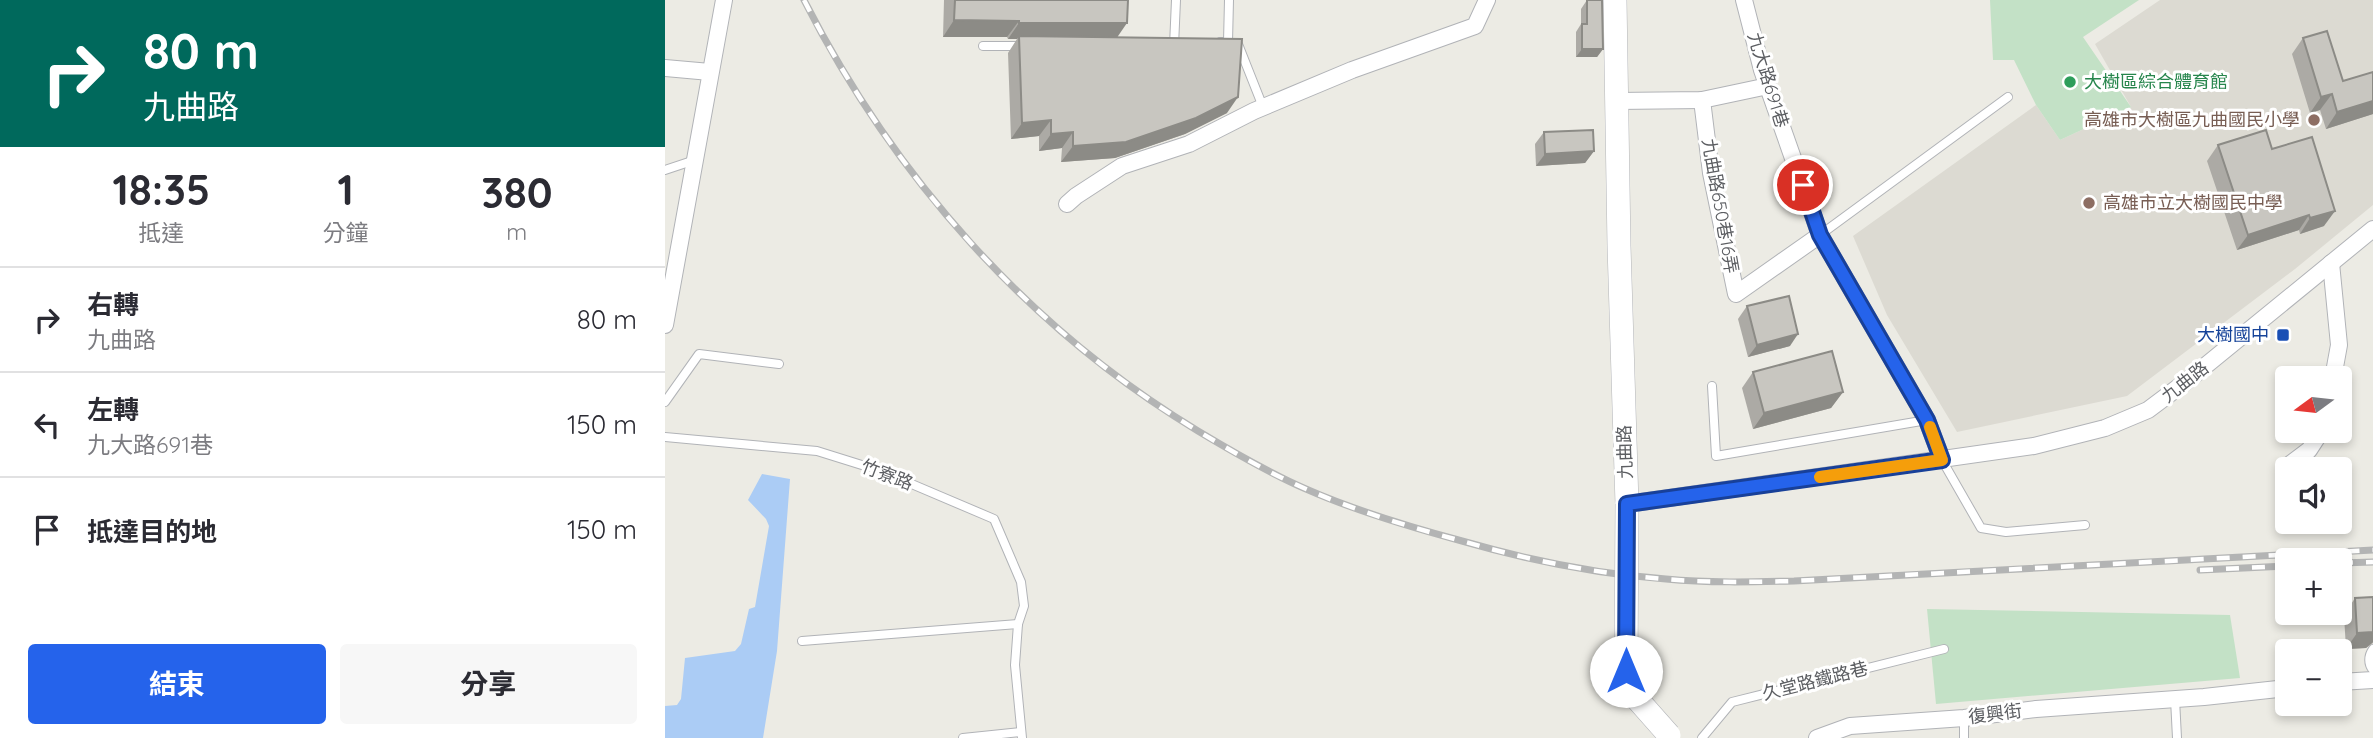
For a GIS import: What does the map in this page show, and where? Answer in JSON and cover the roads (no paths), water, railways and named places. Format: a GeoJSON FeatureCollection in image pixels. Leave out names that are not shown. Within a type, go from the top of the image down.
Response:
{"type":"FeatureCollection","features":[{"type":"Feature","properties":{"kind":"street"},"geometry":{"type":"LineString","coordinates":[[665,325],[724,0]]}},
{"type":"Feature","properties":{"kind":"street"},"geometry":{"type":"LineString","coordinates":[[1067,204],[1122,166],[1189,144],[1263,107],[1352,70],[1475,26],[1487,0]]}},
{"type":"Feature","properties":{"kind":"street","name":"九曲路"},"geometry":{"type":"LineString","coordinates":[[1615,0],[1627,504],[2034,446],[2105,428],[2148,410],[2189,380],[2373,229]]}},
{"type":"Feature","properties":{"kind":"street","name":"九大路691巷"},"geometry":{"type":"LineString","coordinates":[[1744,0],[1768,86],[1820,235],[1927,420],[1942,460]]}},
{"type":"Feature","properties":{"kind":"street"},"geometry":{"type":"LineString","coordinates":[[665,68],[710,72]]}},
{"type":"Feature","properties":{"kind":"street"},"geometry":{"type":"LineString","coordinates":[[1617,101],[1702,100],[1768,86]]}},
{"type":"Feature","properties":{"kind":"street","name":"九曲路650巷16弄"},"geometry":{"type":"LineString","coordinates":[[1702,100],[1711,173],[1736,294],[1820,235]]}},
{"type":"Feature","properties":{"kind":"street"},"geometry":{"type":"LineString","coordinates":[[2331,263],[2339,345],[2335,366]]}},
{"type":"Feature","properties":{"kind":"street"},"geometry":{"type":"LineString","coordinates":[[2300,457],[2314,443]]}},
{"type":"Feature","properties":{"kind":"street"},"geometry":{"type":"LineString","coordinates":[[1627,504],[1626,671],[1638,700],[1670,736]]}},
{"type":"Feature","properties":{"kind":"street"},"geometry":{"type":"LineString","coordinates":[[2352,681],[2373,680]]}},
{"type":"Feature","properties":{"kind":"street","name":"復興街"},"geometry":{"type":"LineString","coordinates":[[1817,738],[1850,726],[2275,689]]}},
{"type":"Feature","properties":{"kind":"lane"},"geometry":{"type":"LineString","coordinates":[[1174,46],[1176,0]]}},
{"type":"Feature","properties":{"kind":"lane"},"geometry":{"type":"LineString","coordinates":[[1228,42],[1229,0]]}},
{"type":"Feature","properties":{"kind":"lane"},"geometry":{"type":"LineString","coordinates":[[1214,43],[1239,44],[1263,107]]}},
{"type":"Feature","properties":{"kind":"lane"},"geometry":{"type":"LineString","coordinates":[[1160,46],[1187,45]]}},
{"type":"Feature","properties":{"kind":"lane"},"geometry":{"type":"LineString","coordinates":[[982,46],[1037,46]]}},
{"type":"Feature","properties":{"kind":"lane"},"geometry":{"type":"LineString","coordinates":[[1820,235],[2008,97]]}},
{"type":"Feature","properties":{"kind":"lane"},"geometry":{"type":"LineString","coordinates":[[665,170],[695,160]]}},
{"type":"Feature","properties":{"kind":"lane"},"geometry":{"type":"LineString","coordinates":[[665,402],[699,354],[779,364]]}},
{"type":"Feature","properties":{"kind":"lane"},"geometry":{"type":"LineString","coordinates":[[1712,386],[1716,456],[1927,420]]}},
{"type":"Feature","properties":{"kind":"lane","name":"竹寮路"},"geometry":{"type":"LineString","coordinates":[[665,437],[817,451],[881,471],[994,519],[1021,582],[1024,606],[1018,624],[1015,665],[1021,735],[963,738]]}},
{"type":"Feature","properties":{"kind":"lane"},"geometry":{"type":"LineString","coordinates":[[1942,460],[1981,528],[2006,532],[2085,525]]}},
{"type":"Feature","properties":{"kind":"lane"},"geometry":{"type":"LineString","coordinates":[[802,640],[1018,624]]}},
{"type":"Feature","properties":{"kind":"lane","name":"久堂路鐵路巷"},"geometry":{"type":"LineString","coordinates":[[1702,738],[1732,702],[1944,649]]}},
{"type":"Feature","properties":{"kind":"lane"},"geometry":{"type":"LineString","coordinates":[[2373,649],[2369,665],[2373,670]]}},
{"type":"Feature","properties":{"kind":"lane"},"geometry":{"type":"LineString","coordinates":[[2175,699],[2177,738]]}},
{"type":"Feature","properties":{"kind":"lane"},"geometry":{"type":"LineString","coordinates":[[1964,718],[1964,738]]}},
{"type":"Feature","properties":{"kind":"water"},"geometry":{"type":"Polygon","coordinates":[[[762,474],[790,479],[777,651],[763,738],[665,738],[665,706],[677,705],[681,699],[685,658],[735,651],[741,644],[749,609],[755,607],[769,526],[748,500],[762,474]]]}},
{"type":"Feature","properties":{"kind":"railway"},"geometry":{"type":"LineString","coordinates":[[804,0],[840,65],[880,128],[923,187],[971,243],[1022,296],[1077,345],[1136,390],[1198,431],[1278,476],[1364,511],[1442,536],[1537,560],[1614,574],[1698,581],[1794,581],[2373,550]]}},
{"type":"Feature","properties":{"kind":"railway"},"geometry":{"type":"LineString","coordinates":[[2352,563],[2373,562]]}},
{"type":"Feature","properties":{"kind":"railway"},"geometry":{"type":"LineString","coordinates":[[2200,570],[2275,567]]}},
{"type":"Feature","properties":{"kind":"place","name":"大樹區綜合體育館"},"geometry":{"type":"Point","coordinates":[2070,82]}},
{"type":"Feature","properties":{"kind":"place","name":"高雄市大樹區九曲國民小學"},"geometry":{"type":"Point","coordinates":[2314,120]}},
{"type":"Feature","properties":{"kind":"place","name":"高雄市立大樹國民中學"},"geometry":{"type":"Point","coordinates":[2089,203]}},
{"type":"Feature","properties":{"kind":"place","name":"大樹國中"},"geometry":{"type":"Point","coordinates":[2283,335]}}]}
